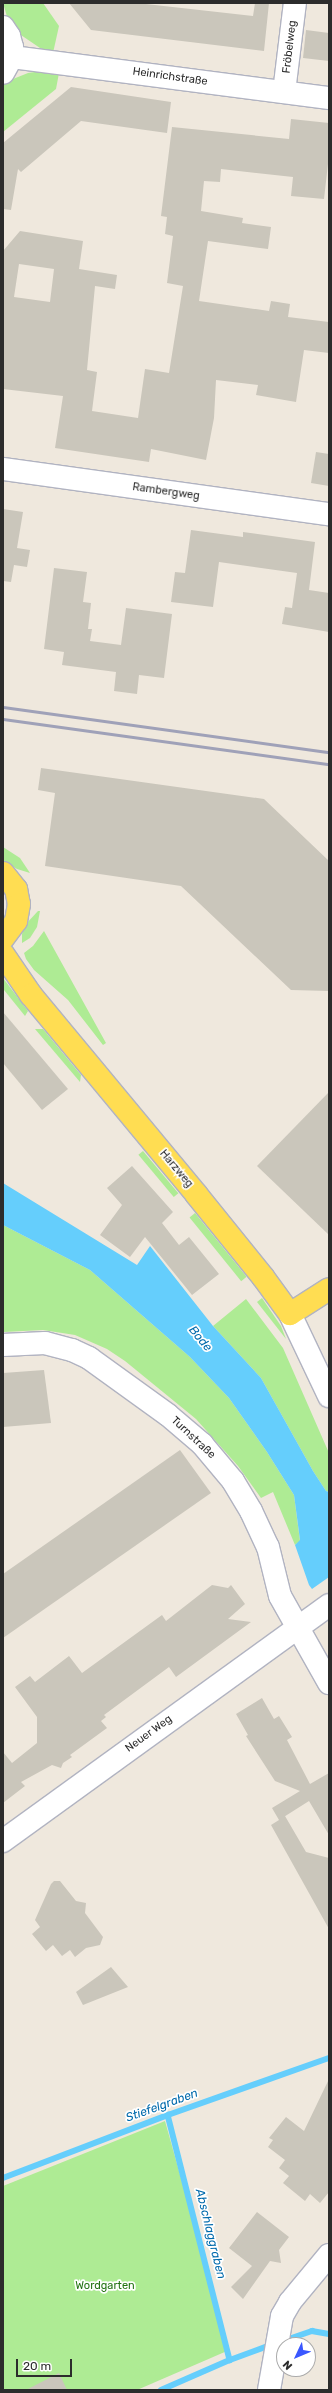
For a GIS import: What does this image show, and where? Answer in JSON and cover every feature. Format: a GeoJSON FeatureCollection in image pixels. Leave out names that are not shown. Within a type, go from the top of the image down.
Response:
{"type":"FeatureCollection","features":[{"type":"Feature","properties":{"kind":"main road"},"geometry":{"type":"LineString","coordinates":[[3,873],[16,889],[19,904],[16,921],[3,938]]}},
{"type":"Feature","properties":{"kind":"main road","name":"Harzweg"},"geometry":{"type":"LineString","coordinates":[[3,954],[31,995],[268,1282],[290,1314]]}},
{"type":"Feature","properties":{"kind":"main road"},"geometry":{"type":"LineString","coordinates":[[290,1314],[329,1288]]}},
{"type":"Feature","properties":{"kind":"street","name":"Fröbelweg"},"geometry":{"type":"LineString","coordinates":[[284,92],[295,3]]}},
{"type":"Feature","properties":{"kind":"street"},"geometry":{"type":"LineString","coordinates":[[3,27],[10,41],[7,65]]}},
{"type":"Feature","properties":{"kind":"street","name":"Heinrichstraße"},"geometry":{"type":"LineString","coordinates":[[7,65],[284,92],[329,98]]}},
{"type":"Feature","properties":{"kind":"street","name":"Rambergweg"},"geometry":{"type":"LineString","coordinates":[[3,469],[329,514]]}},
{"type":"Feature","properties":{"kind":"street","name":"Harzweg"},"geometry":{"type":"LineString","coordinates":[[290,1314],[329,1396]]}},
{"type":"Feature","properties":{"kind":"street","name":"Turnstraße"},"geometry":{"type":"LineString","coordinates":[[3,1344],[45,1343],[72,1350],[89,1358],[168,1415],[202,1444],[233,1481],[260,1528],[268,1547],[280,1596],[296,1629],[329,1683]]}},
{"type":"Feature","properties":{"kind":"street"},"geometry":{"type":"LineString","coordinates":[[296,1629],[327,1606]]}},
{"type":"Feature","properties":{"kind":"street","name":"Neuer Weg"},"geometry":{"type":"LineString","coordinates":[[3,1841],[296,1629]]}},
{"type":"Feature","properties":{"kind":"street"},"geometry":{"type":"LineString","coordinates":[[269,2390],[279,2333],[290,2302],[329,2255]]}},
{"type":"Feature","properties":{"kind":"green space"},"geometry":{"type":"Polygon","coordinates":[[[3,3],[43,3],[59,26],[53,53],[40,48],[18,33],[8,20],[3,3]]]}},
{"type":"Feature","properties":{"kind":"green space"},"geometry":{"type":"Polygon","coordinates":[[[41,71],[59,73],[56,89],[3,132],[3,83],[28,73],[41,71]]]}},
{"type":"Feature","properties":{"kind":"green space"},"geometry":{"type":"Polygon","coordinates":[[[3,847],[20,858],[30,873],[17,869],[3,860],[3,847]]]}},
{"type":"Feature","properties":{"kind":"green space"},"geometry":{"type":"Polygon","coordinates":[[[38,911],[40,911],[37,927],[30,938],[22,943],[22,934],[25,925],[38,911]]]}},
{"type":"Feature","properties":{"kind":"green space"},"geometry":{"type":"Polygon","coordinates":[[[44,931],[106,1043],[103,1045],[68,1000],[34,970],[26,959],[24,953],[33,946],[44,931]]]}},
{"type":"Feature","properties":{"kind":"green space"},"geometry":{"type":"Polygon","coordinates":[[[3,978],[28,1011],[25,1016],[4,990],[3,978]]]}},
{"type":"Feature","properties":{"kind":"green space"},"geometry":{"type":"Polygon","coordinates":[[[35,1029],[43,1029],[81,1075],[80,1082],[35,1029]]]}},
{"type":"Feature","properties":{"kind":"green space"},"geometry":{"type":"Polygon","coordinates":[[[143,1151],[178,1193],[174,1197],[138,1155],[143,1151]]]}},
{"type":"Feature","properties":{"kind":"green space"},"geometry":{"type":"Polygon","coordinates":[[[195,1213],[247,1277],[241,1281],[190,1217],[195,1213]]]}},
{"type":"Feature","properties":{"kind":"green space"},"geometry":{"type":"Polygon","coordinates":[[[3,1225],[90,1270],[190,1357],[229,1398],[267,1452],[294,1495],[300,1541],[295,1545],[273,1492],[261,1498],[238,1466],[196,1419],[125,1361],[107,1349],[75,1335],[43,1330],[4,1332],[3,1225]]]}},
{"type":"Feature","properties":{"kind":"green space"},"geometry":{"type":"Polygon","coordinates":[[[262,1298],[281,1326],[286,1339],[257,1302],[262,1298]]]}},
{"type":"Feature","properties":{"kind":"green space"},"geometry":{"type":"Polygon","coordinates":[[[246,1299],[283,1348],[329,1453],[329,1492],[326,1491],[313,1471],[261,1378],[213,1326],[246,1299]]]}},
{"type":"Feature","properties":{"kind":"green space","name":"Wordgarten"},"geometry":{"type":"Polygon","coordinates":[[[165,2121],[216,2303],[227,2351],[137,2390],[3,2390],[3,2186],[165,2121]]]}},
{"type":"Feature","properties":{"kind":"water","name":"Bode"},"geometry":{"type":"Polygon","coordinates":[[[3,1183],[137,1265],[150,1246],[213,1326],[261,1378],[313,1471],[326,1491],[329,1492],[329,1577],[312,1589],[309,1585],[295,1545],[300,1540],[294,1495],[267,1452],[229,1398],[190,1357],[90,1270],[3,1225],[3,1183]]]}},
{"type":"Feature","properties":{"kind":"building"},"geometry":{"type":"Polygon","coordinates":[[[69,3],[137,3],[253,16],[255,3],[269,3],[264,51],[91,30],[69,3]]]}},
{"type":"Feature","properties":{"kind":"building"},"geometry":{"type":"Polygon","coordinates":[[[306,30],[329,33],[329,61],[303,58],[306,30]]]}},
{"type":"Feature","properties":{"kind":"building"},"geometry":{"type":"Polygon","coordinates":[[[71,87],[171,102],[167,133],[81,121],[21,172],[18,169],[11,210],[3,209],[3,143],[71,87]]]}},
{"type":"Feature","properties":{"kind":"building"},"geometry":{"type":"Polygon","coordinates":[[[291,119],[329,123],[329,155],[324,199],[291,196],[293,177],[221,169],[220,182],[204,181],[201,211],[243,218],[242,223],[271,227],[268,249],[208,241],[199,301],[269,311],[271,301],[290,304],[288,317],[329,322],[329,353],[304,350],[296,402],[256,395],[258,385],[216,380],[214,418],[206,460],[151,449],[149,462],[55,448],[63,396],[3,389],[3,251],[20,231],[83,241],[79,269],[117,275],[115,289],[95,286],[87,370],[97,372],[92,411],[138,418],[145,369],[169,373],[183,286],[167,283],[173,236],[165,234],[167,217],[161,216],[172,127],[289,139],[291,119]],[[19,264],[14,297],[50,302],[54,269],[19,264]]]}},
{"type":"Feature","properties":{"kind":"building"},"geometry":{"type":"Polygon","coordinates":[[[316,452],[329,454],[329,486],[311,483],[316,452]]]}},
{"type":"Feature","properties":{"kind":"building"},"geometry":{"type":"Polygon","coordinates":[[[3,509],[23,512],[17,548],[30,550],[27,567],[14,565],[11,582],[3,581],[3,509]]]}},
{"type":"Feature","properties":{"kind":"building"},"geometry":{"type":"Polygon","coordinates":[[[191,530],[243,537],[243,532],[315,542],[309,590],[329,593],[329,632],[282,624],[285,607],[292,608],[297,573],[219,562],[213,607],[171,602],[175,572],[185,573],[191,530]]]}},
{"type":"Feature","properties":{"kind":"building"},"geometry":{"type":"Polygon","coordinates":[[[54,568],[87,572],[83,602],[91,603],[88,629],[92,629],[90,641],[121,645],[126,608],[172,614],[164,678],[139,675],[137,694],[114,691],[116,672],[62,665],[64,652],[44,649],[54,568]]]}},
{"type":"Feature","properties":{"kind":"building"},"geometry":{"type":"Polygon","coordinates":[[[41,768],[264,799],[329,861],[329,991],[291,990],[181,886],[45,866],[55,793],[38,790],[41,768]]]}},
{"type":"Feature","properties":{"kind":"building"},"geometry":{"type":"Polygon","coordinates":[[[3,1012],[68,1089],[42,1110],[3,1063],[3,1012]]]}},
{"type":"Feature","properties":{"kind":"building"},"geometry":{"type":"Polygon","coordinates":[[[329,1092],[329,1235],[257,1166],[329,1092]]]}},
{"type":"Feature","properties":{"kind":"building"},"geometry":{"type":"Polygon","coordinates":[[[132,1166],[173,1212],[162,1223],[179,1245],[189,1237],[219,1274],[192,1295],[145,1237],[130,1257],[100,1235],[122,1205],[107,1188],[132,1166]]]}},
{"type":"Feature","properties":{"kind":"building"},"geometry":{"type":"Polygon","coordinates":[[[44,1370],[51,1423],[3,1427],[3,1373],[44,1370]]]}},
{"type":"Feature","properties":{"kind":"building"},"geometry":{"type":"Polygon","coordinates":[[[180,1450],[211,1493],[3,1638],[3,1574],[180,1450]]]}},
{"type":"Feature","properties":{"kind":"building"},"geometry":{"type":"Polygon","coordinates":[[[212,1585],[228,1588],[231,1585],[245,1604],[228,1619],[251,1622],[176,1677],[169,1667],[104,1715],[106,1717],[101,1721],[107,1728],[70,1755],[72,1757],[63,1763],[61,1768],[52,1765],[21,1782],[25,1786],[3,1803],[3,1752],[12,1763],[37,1743],[37,1717],[15,1687],[30,1676],[35,1682],[69,1656],[82,1673],[162,1615],[166,1621],[212,1585]]]}},
{"type":"Feature","properties":{"kind":"building"},"geometry":{"type":"Polygon","coordinates":[[[262,1698],[274,1719],[279,1716],[292,1737],[287,1740],[310,1784],[329,1773],[329,1835],[309,1801],[285,1816],[306,1852],[329,1858],[329,1929],[271,1825],[279,1820],[272,1808],[300,1791],[275,1781],[246,1736],[248,1735],[236,1714],[262,1698]]]}},
{"type":"Feature","properties":{"kind":"building"},"geometry":{"type":"Polygon","coordinates":[[[54,1881],[60,1881],[76,1901],[86,1903],[85,1913],[103,1937],[100,1945],[86,1948],[75,1957],[70,1950],[62,1956],[53,1945],[46,1951],[32,1934],[40,1927],[35,1920],[51,1884],[54,1881]]]}},
{"type":"Feature","properties":{"kind":"building"},"geometry":{"type":"Polygon","coordinates":[[[111,1967],[128,1987],[83,2005],[76,1992],[111,1967]]]}},
{"type":"Feature","properties":{"kind":"building"},"geometry":{"type":"Polygon","coordinates":[[[329,2079],[329,2192],[320,2203],[310,2194],[305,2201],[283,2183],[289,2176],[279,2168],[285,2160],[268,2147],[273,2140],[269,2138],[286,2117],[304,2131],[329,2079]]]}},
{"type":"Feature","properties":{"kind":"building"},"geometry":{"type":"Polygon","coordinates":[[[257,2212],[289,2237],[279,2250],[281,2263],[270,2261],[243,2299],[231,2287],[252,2266],[229,2248],[257,2212]]]}},
{"type":"Feature","properties":{"kind":"building"},"geometry":{"type":"Polygon","coordinates":[[[59,2373],[67,2390],[26,2390],[59,2373]]]}},
{"type":"Feature","properties":{"kind":"waterway","name":"Stiefelgraben"},"geometry":{"type":"LineString","coordinates":[[3,2178],[168,2115],[329,2058]]}},
{"type":"Feature","properties":{"kind":"waterway","name":"Abschlaggraben"},"geometry":{"type":"LineString","coordinates":[[168,2115],[230,2360]]}},
{"type":"Feature","properties":{"kind":"waterway"},"geometry":{"type":"LineString","coordinates":[[295,2337],[312,2331],[329,2334]]}},
{"type":"Feature","properties":{"kind":"waterway"},"geometry":{"type":"LineString","coordinates":[[161,2390],[230,2360],[271,2345]]}},
{"type":"Feature","properties":{"kind":"railway"},"geometry":{"type":"LineString","coordinates":[[3,707],[329,752]]}},
{"type":"Feature","properties":{"kind":"railway"},"geometry":{"type":"LineString","coordinates":[[3,719],[329,764]]}}]}
